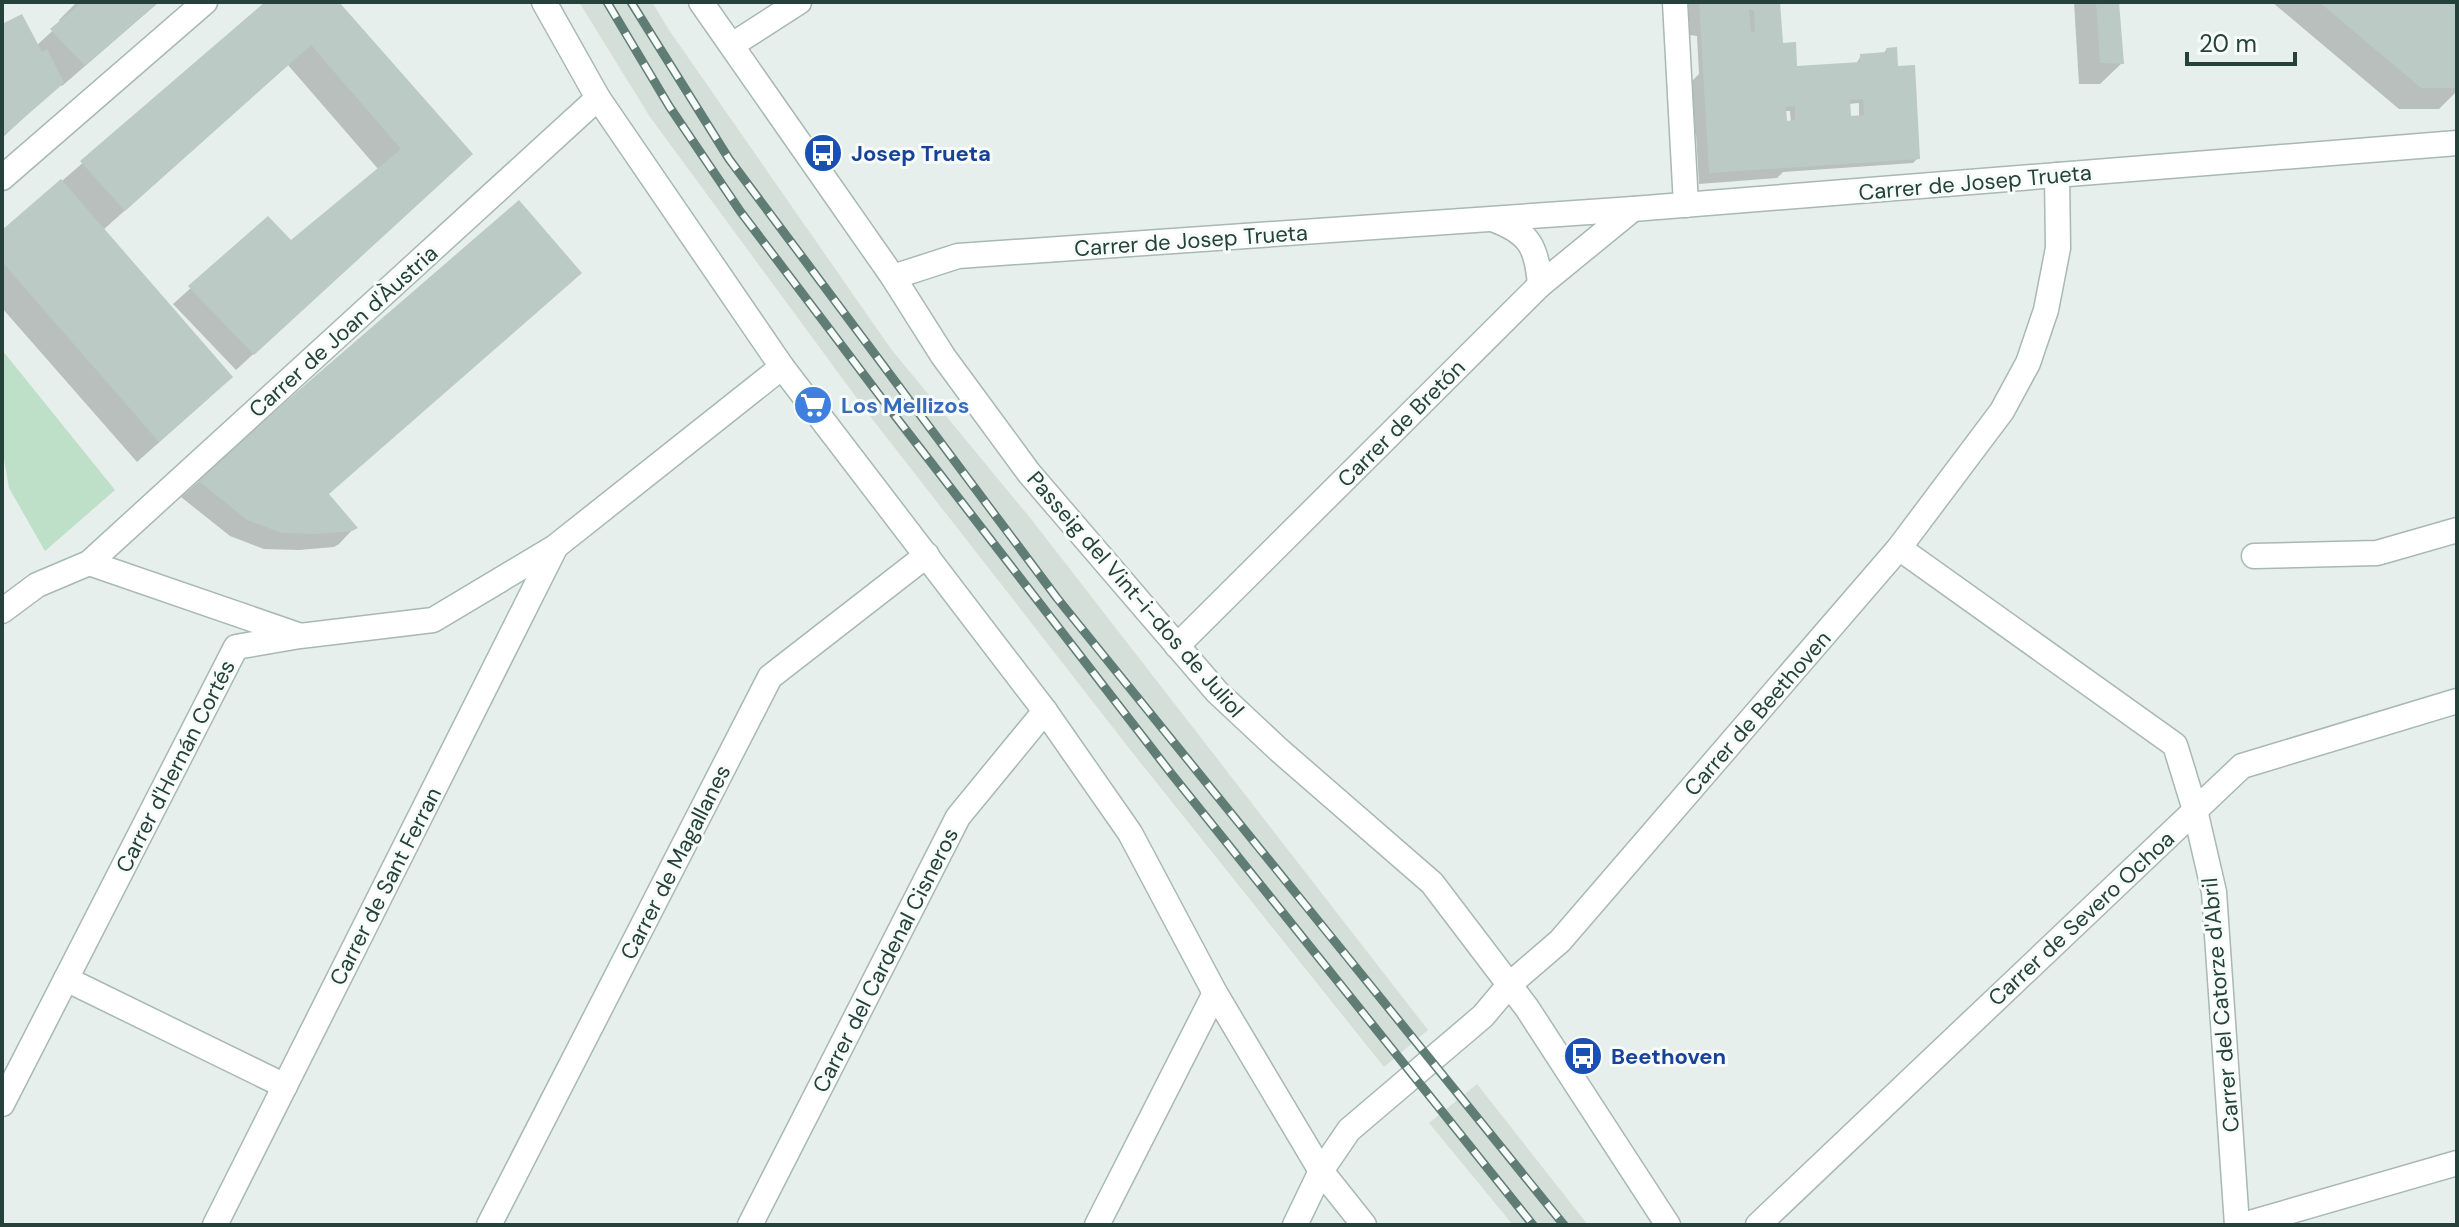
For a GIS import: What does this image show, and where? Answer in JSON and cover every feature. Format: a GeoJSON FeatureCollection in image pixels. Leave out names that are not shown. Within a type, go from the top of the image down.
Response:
{"type":"FeatureCollection","features":[{"type":"Feature","properties":{"kind":"street"},"geometry":{"type":"LineString","coordinates":[[2,178],[205,2]]}},
{"type":"Feature","properties":{"kind":"street"},"geometry":{"type":"LineString","coordinates":[[544,2],[598,98],[782,367],[1045,711],[1130,833],[1215,993],[1321,1171],[1364,1225]]}},
{"type":"Feature","properties":{"kind":"street","name":"Passeig del Vint-i-dos de Juliol"},"geometry":{"type":"LineString","coordinates":[[701,2],[893,277],[943,356],[1029,473],[1217,692],[1432,883],[1510,984],[1668,1225]]}},
{"type":"Feature","properties":{"kind":"street"},"geometry":{"type":"LineString","coordinates":[[732,45],[799,2]]}},
{"type":"Feature","properties":{"kind":"street"},"geometry":{"type":"LineString","coordinates":[[1675,2],[1686,205]]}},
{"type":"Feature","properties":{"kind":"street","name":"Carrer de Joan d'Àustria"},"geometry":{"type":"LineString","coordinates":[[2,611],[37,585],[89,563],[598,98]]}},
{"type":"Feature","properties":{"kind":"street","name":"Carrer de Josep Trueta"},"geometry":{"type":"LineString","coordinates":[[893,277],[958,256],[1633,209],[2457,143]]}},
{"type":"Feature","properties":{"kind":"street","name":"Carrer de Beethoven"},"geometry":{"type":"LineString","coordinates":[[1295,1225],[1321,1171],[1349,1130],[1483,1016],[1510,984],[1560,941],[1899,548],[2002,411],[2028,363],[2046,310],[2058,248],[2057,175]]}},
{"type":"Feature","properties":{"kind":"street","name":"Carrer de Bretón"},"geometry":{"type":"LineString","coordinates":[[1177,646],[1540,285],[1633,209]]}},
{"type":"Feature","properties":{"kind":"street"},"geometry":{"type":"LineString","coordinates":[[1492,219],[1520,232],[1529,242],[1538,261],[1540,285]]}},
{"type":"Feature","properties":{"kind":"street","name":"Carrer d'Hernán Cortés"},"geometry":{"type":"LineString","coordinates":[[2,1104],[236,647],[433,620],[555,547],[782,367]]}},
{"type":"Feature","properties":{"kind":"street"},"geometry":{"type":"LineString","coordinates":[[2254,556],[2377,553],[2457,530]]}},
{"type":"Feature","properties":{"kind":"street","name":"Carrer de Sant Ferran"},"geometry":{"type":"LineString","coordinates":[[215,1225],[555,547]]}},
{"type":"Feature","properties":{"kind":"street","name":"Carrer del Catorze d'Abril"},"geometry":{"type":"LineString","coordinates":[[1899,548],[2175,745],[2195,810],[2215,902],[2240,1225]]}},
{"type":"Feature","properties":{"kind":"street","name":"Carrer de Magallanes"},"geometry":{"type":"LineString","coordinates":[[489,1225],[770,677],[927,555]]}},
{"type":"Feature","properties":{"kind":"street"},"geometry":{"type":"LineString","coordinates":[[89,563],[300,636]]}},
{"type":"Feature","properties":{"kind":"street","name":"Carrer de Severo Ochoa"},"geometry":{"type":"LineString","coordinates":[[1758,1225],[2242,766],[2457,701]]}},
{"type":"Feature","properties":{"kind":"street","name":"Carrer del Cardenal Cisneros"},"geometry":{"type":"LineString","coordinates":[[750,1225],[958,817],[1045,711]]}},
{"type":"Feature","properties":{"kind":"street"},"geometry":{"type":"LineString","coordinates":[[66,979],[285,1086]]}},
{"type":"Feature","properties":{"kind":"street"},"geometry":{"type":"LineString","coordinates":[[1097,1225],[1215,993]]}},
{"type":"Feature","properties":{"kind":"street"},"geometry":{"type":"LineString","coordinates":[[2240,1225],[2457,1163]]}},
{"type":"Feature","properties":{"kind":"shaded area"},"geometry":{"type":"Polygon","coordinates":[[[579,2],[652,2],[891,349],[1031,519],[1428,1030],[1384,1067],[1132,752],[873,420],[650,117],[579,2]]]}},
{"type":"Feature","properties":{"kind":"shaded area"},"geometry":{"type":"Polygon","coordinates":[[[1477,1084],[1588,1225],[1513,1225],[1429,1123],[1477,1084]]]}},
{"type":"Feature","properties":{"kind":"green space"},"geometry":{"type":"Polygon","coordinates":[[[2,350],[115,490],[45,551],[9,488],[2,448],[2,350]]]}},
{"type":"Feature","properties":{"kind":"building"},"geometry":{"type":"Polygon","coordinates":[[[82,2],[158,2],[85,66],[50,29],[82,2]]]}},
{"type":"Feature","properties":{"kind":"building"},"geometry":{"type":"Polygon","coordinates":[[[265,2],[339,2],[473,154],[254,355],[188,286],[268,216],[291,240],[401,149],[311,45],[125,211],[80,161],[265,2]]]}},
{"type":"Feature","properties":{"kind":"building"},"geometry":{"type":"Polygon","coordinates":[[[1699,2],[1780,2],[1783,43],[1796,42],[1797,66],[1860,62],[1860,54],[1887,52],[1886,48],[1897,47],[1898,66],[1915,65],[1920,159],[1709,173],[1699,2]],[[1749,10],[1751,32],[1755,32],[1754,10],[1749,10]],[[1863,99],[1850,100],[1851,116],[1864,115],[1863,99]],[[1795,106],[1786,107],[1787,121],[1795,120],[1795,106]]]}},
{"type":"Feature","properties":{"kind":"building"},"geometry":{"type":"Polygon","coordinates":[[[2096,2],[2119,2],[2124,64],[2100,63],[2096,2]]]}},
{"type":"Feature","properties":{"kind":"building"},"geometry":{"type":"Polygon","coordinates":[[[2319,2],[2457,2],[2457,88],[2421,88],[2319,2]]]}},
{"type":"Feature","properties":{"kind":"building"},"geometry":{"type":"Polygon","coordinates":[[[22,14],[42,52],[47,49],[64,83],[2,137],[2,24],[22,14]]]}},
{"type":"Feature","properties":{"kind":"building"},"geometry":{"type":"Polygon","coordinates":[[[61,179],[233,377],[159,442],[2,262],[2,230],[61,179]]]}},
{"type":"Feature","properties":{"kind":"building"},"geometry":{"type":"Polygon","coordinates":[[[519,200],[582,273],[329,494],[358,528],[317,534],[282,533],[247,520],[196,479],[519,200]]]}},
{"type":"Feature","properties":{"kind":"railway"},"geometry":{"type":"LineString","coordinates":[[607,2],[669,106],[740,211],[889,408],[1170,772],[1533,1225]]}},
{"type":"Feature","properties":{"kind":"railway"},"geometry":{"type":"LineString","coordinates":[[631,2],[729,159],[1057,598],[1564,1225]]}},
{"type":"Feature","properties":{"kind":"place","name":"Josep Trueta"},"geometry":{"type":"Point","coordinates":[823,153]}},
{"type":"Feature","properties":{"kind":"place","name":"Los Mellizos"},"geometry":{"type":"Point","coordinates":[813,405]}},
{"type":"Feature","properties":{"kind":"place","name":"Beethoven"},"geometry":{"type":"Point","coordinates":[1583,1056]}}]}
